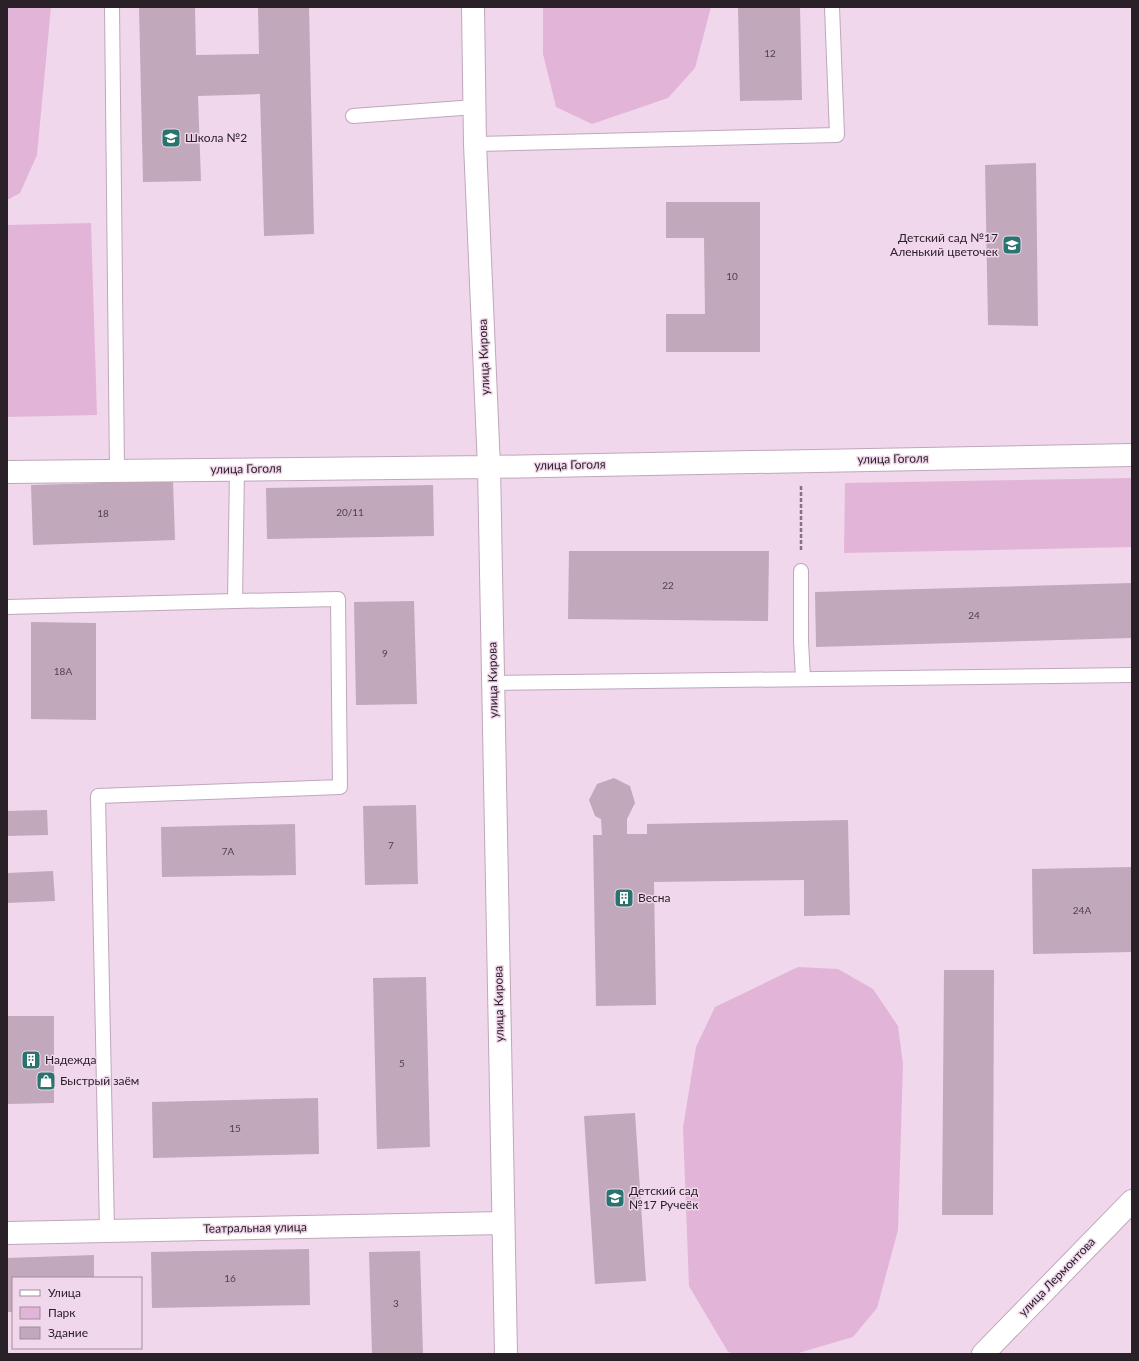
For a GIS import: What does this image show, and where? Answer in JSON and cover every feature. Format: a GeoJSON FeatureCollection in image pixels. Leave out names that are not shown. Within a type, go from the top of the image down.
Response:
{"type":"FeatureCollection","features":[{"type":"Feature","properties":{"kind":"street","name":"улица Кирова"},"geometry":{"type":"LineString","coordinates":[[473,7],[476,144],[488,467],[506,1354]]}},
{"type":"Feature","properties":{"kind":"street","name":"улица Гоголя"},"geometry":{"type":"LineString","coordinates":[[7,472],[488,467],[1132,454]]}},
{"type":"Feature","properties":{"kind":"street","name":"улица Лермонтова"},"geometry":{"type":"LineString","coordinates":[[983,1354],[1132,1201]]}},
{"type":"Feature","properties":{"kind":"street","name":"Театральная улица"},"geometry":{"type":"LineString","coordinates":[[7,1233],[504,1223]]}},
{"type":"Feature","properties":{"kind":"lane"},"geometry":{"type":"LineString","coordinates":[[112,7],[117,471]]}},
{"type":"Feature","properties":{"kind":"lane"},"geometry":{"type":"LineString","coordinates":[[476,144],[837,135],[832,7]]}},
{"type":"Feature","properties":{"kind":"lane"},"geometry":{"type":"LineString","coordinates":[[353,116],[475,107]]}},
{"type":"Feature","properties":{"kind":"lane"},"geometry":{"type":"LineString","coordinates":[[235,601],[237,470]]}},
{"type":"Feature","properties":{"kind":"lane"},"geometry":{"type":"LineString","coordinates":[[802,572],[803,679]]}},
{"type":"Feature","properties":{"kind":"lane"},"geometry":{"type":"LineString","coordinates":[[7,608],[235,601],[338,600],[340,787],[98,796],[108,1231]]}},
{"type":"Feature","properties":{"kind":"lane"},"geometry":{"type":"LineString","coordinates":[[493,683],[1132,674]]}},
{"type":"Feature","properties":{"kind":"path"},"geometry":{"type":"LineString","coordinates":[[801,461],[802,572]]}},
{"type":"Feature","properties":{"kind":"green space"},"geometry":{"type":"Polygon","coordinates":[[[7,7],[51,7],[37,155],[20,193],[7,200],[7,7]]]}},
{"type":"Feature","properties":{"kind":"green space"},"geometry":{"type":"Polygon","coordinates":[[[543,7],[711,7],[695,68],[668,98],[592,124],[556,107],[543,54],[543,7]]]}},
{"type":"Feature","properties":{"kind":"green space"},"geometry":{"type":"Polygon","coordinates":[[[91,223],[97,415],[7,417],[7,225],[91,223]]]}},
{"type":"Feature","properties":{"kind":"green space"},"geometry":{"type":"Polygon","coordinates":[[[1132,478],[1132,547],[844,553],[845,483],[1132,478]]]}},
{"type":"Feature","properties":{"kind":"green space"},"geometry":{"type":"Polygon","coordinates":[[[798,967],[838,969],[873,989],[898,1026],[903,1064],[898,1230],[877,1308],[853,1337],[795,1354],[736,1354],[728,1352],[689,1286],[683,1128],[696,1047],[715,1007],[798,967]]]}},
{"type":"Feature","properties":{"kind":"building","name":"Школа №2"},"geometry":{"type":"Polygon","coordinates":[[[139,7],[195,7],[196,55],[259,54],[258,7],[309,7],[314,234],[264,236],[260,94],[198,96],[201,181],[143,182],[139,7]]]}},
{"type":"Feature","properties":{"kind":"building"},"geometry":{"type":"Polygon","coordinates":[[[738,7],[800,7],[802,100],[740,101],[738,7]]]}},
{"type":"Feature","properties":{"kind":"building","name":"Детский сад №17 Аленький цветочек"},"geometry":{"type":"Polygon","coordinates":[[[1036,163],[1038,326],[988,325],[985,165],[1036,163]]]}},
{"type":"Feature","properties":{"kind":"building"},"geometry":{"type":"Polygon","coordinates":[[[666,202],[760,202],[760,352],[666,352],[666,314],[705,314],[704,238],[666,238],[666,202]]]}},
{"type":"Feature","properties":{"kind":"building"},"geometry":{"type":"Polygon","coordinates":[[[173,481],[175,540],[33,545],[31,485],[173,481]]]}},
{"type":"Feature","properties":{"kind":"building"},"geometry":{"type":"Polygon","coordinates":[[[433,485],[434,536],[267,539],[266,488],[433,485]]]}},
{"type":"Feature","properties":{"kind":"building"},"geometry":{"type":"Polygon","coordinates":[[[569,551],[769,551],[768,621],[568,619],[569,551]]]}},
{"type":"Feature","properties":{"kind":"building"},"geometry":{"type":"Polygon","coordinates":[[[1132,583],[1132,638],[816,647],[815,592],[1132,583]]]}},
{"type":"Feature","properties":{"kind":"building"},"geometry":{"type":"Polygon","coordinates":[[[414,601],[417,704],[356,705],[354,602],[414,601]]]}},
{"type":"Feature","properties":{"kind":"building"},"geometry":{"type":"Polygon","coordinates":[[[31,622],[96,623],[96,720],[31,719],[31,622]]]}},
{"type":"Feature","properties":{"kind":"building","name":"Весна"},"geometry":{"type":"Polygon","coordinates":[[[614,778],[630,786],[635,803],[627,819],[627,834],[647,834],[647,824],[848,820],[850,915],[804,916],[804,880],[654,882],[656,1005],[596,1006],[593,835],[602,835],[601,819],[595,816],[589,800],[597,784],[614,778]]]}},
{"type":"Feature","properties":{"kind":"building"},"geometry":{"type":"Polygon","coordinates":[[[416,805],[418,884],[365,885],[363,806],[416,805]]]}},
{"type":"Feature","properties":{"kind":"building"},"geometry":{"type":"Polygon","coordinates":[[[47,810],[48,835],[7,836],[7,811],[47,810]]]}},
{"type":"Feature","properties":{"kind":"building"},"geometry":{"type":"Polygon","coordinates":[[[295,824],[296,875],[162,877],[161,827],[295,824]]]}},
{"type":"Feature","properties":{"kind":"building"},"geometry":{"type":"Polygon","coordinates":[[[1132,867],[1132,952],[1033,954],[1032,869],[1132,867]]]}},
{"type":"Feature","properties":{"kind":"building"},"geometry":{"type":"Polygon","coordinates":[[[53,871],[55,901],[7,903],[7,873],[53,871]]]}},
{"type":"Feature","properties":{"kind":"building"},"geometry":{"type":"Polygon","coordinates":[[[944,970],[994,970],[993,1215],[942,1215],[944,970]]]}},
{"type":"Feature","properties":{"kind":"building"},"geometry":{"type":"Polygon","coordinates":[[[426,977],[430,1147],[377,1149],[373,978],[426,977]]]}},
{"type":"Feature","properties":{"kind":"building","name":"Надежда"},"geometry":{"type":"Polygon","coordinates":[[[7,1016],[54,1016],[54,1103],[7,1104],[7,1016]]]}},
{"type":"Feature","properties":{"kind":"building"},"geometry":{"type":"Polygon","coordinates":[[[318,1098],[319,1154],[153,1158],[152,1102],[318,1098]]]}},
{"type":"Feature","properties":{"kind":"building","name":"Детский сад №17 Ручеёк"},"geometry":{"type":"Polygon","coordinates":[[[635,1113],[646,1281],[595,1284],[584,1116],[635,1113]]]}},
{"type":"Feature","properties":{"kind":"building"},"geometry":{"type":"Polygon","coordinates":[[[309,1249],[310,1305],[152,1308],[151,1252],[309,1249]]]}},
{"type":"Feature","properties":{"kind":"building"},"geometry":{"type":"Polygon","coordinates":[[[420,1251],[423,1354],[372,1354],[369,1252],[420,1251]]]}},
{"type":"Feature","properties":{"kind":"building"},"geometry":{"type":"Polygon","coordinates":[[[94,1255],[94,1277],[12,1277],[12,1312],[7,1312],[7,1258],[94,1255]]]}},
{"type":"Feature","properties":{"kind":"place","name":"Школа №2"},"geometry":{"type":"Point","coordinates":[171,138]}},
{"type":"Feature","properties":{"kind":"place","name":"Детский сад №17 Аленький цветочек"},"geometry":{"type":"Point","coordinates":[1012,245]}},
{"type":"Feature","properties":{"kind":"place","name":"Весна"},"geometry":{"type":"Point","coordinates":[624,898]}},
{"type":"Feature","properties":{"kind":"place","name":"Надежда"},"geometry":{"type":"Point","coordinates":[31,1060]}},
{"type":"Feature","properties":{"kind":"place","name":"Быстрый заём"},"geometry":{"type":"Point","coordinates":[46,1081]}},
{"type":"Feature","properties":{"kind":"place","name":"Детский сад №17 Ручеёк"},"geometry":{"type":"Point","coordinates":[615,1198]}}]}
